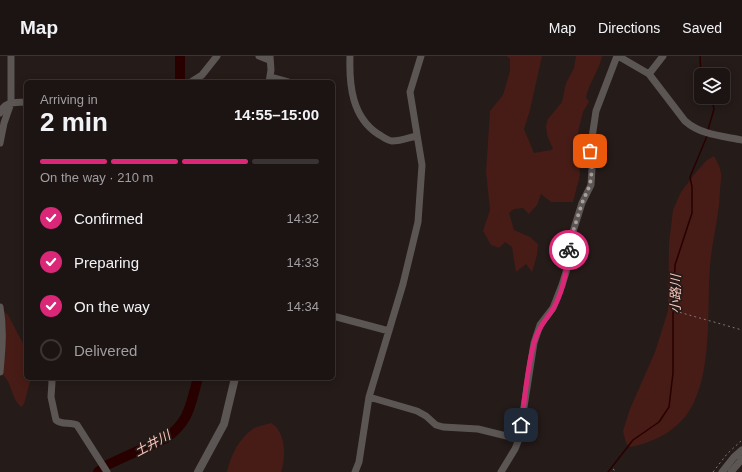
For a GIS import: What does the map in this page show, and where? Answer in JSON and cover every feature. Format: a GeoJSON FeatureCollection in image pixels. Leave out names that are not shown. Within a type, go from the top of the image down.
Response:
{"type":"FeatureCollection","features":[{"type":"Feature","properties":{"kind":"street"},"geometry":{"type":"LineString","coordinates":[[0,143],[4,123],[11,103],[11,56]]}},
{"type":"Feature","properties":{"kind":"street"},"geometry":{"type":"LineString","coordinates":[[194,80],[202,75],[217,56]]}},
{"type":"Feature","properties":{"kind":"street"},"geometry":{"type":"LineString","coordinates":[[259,56],[270,58],[270,79]]}},
{"type":"Feature","properties":{"kind":"street"},"geometry":{"type":"LineString","coordinates":[[350,56],[351,88],[362,120],[372,130],[390,141],[398,141],[416,136]]}},
{"type":"Feature","properties":{"kind":"street"},"geometry":{"type":"LineString","coordinates":[[355,472],[359,462],[369,396],[403,284],[418,222],[422,174],[410,92],[421,56]]}},
{"type":"Feature","properties":{"kind":"street"},"geometry":{"type":"LineString","coordinates":[[500,472],[519,439],[534,343],[540,325],[553,308],[567,269],[571,238],[582,203],[590,185],[592,169],[590,151],[596,111],[617,56],[649,74],[692,128],[708,133],[741,138]]}},
{"type":"Feature","properties":{"kind":"street"},"geometry":{"type":"LineString","coordinates":[[649,74],[663,56]]}},
{"type":"Feature","properties":{"kind":"street"},"geometry":{"type":"LineString","coordinates":[[0,113],[5,105],[24,102]]}},
{"type":"Feature","properties":{"kind":"street"},"geometry":{"type":"LineString","coordinates":[[0,307],[3,344],[0,372]]}},
{"type":"Feature","properties":{"kind":"street"},"geometry":{"type":"LineString","coordinates":[[335,317],[389,331]]}},
{"type":"Feature","properties":{"kind":"street"},"geometry":{"type":"LineString","coordinates":[[52,380],[51,397],[56,420],[58,422],[77,425],[106,469]]}},
{"type":"Feature","properties":{"kind":"street"},"geometry":{"type":"LineString","coordinates":[[198,472],[224,424],[235,380]]}},
{"type":"Feature","properties":{"kind":"street"},"geometry":{"type":"LineString","coordinates":[[369,396],[416,411],[426,416],[436,425],[443,427],[478,429],[519,439]]}},
{"type":"Feature","properties":{"kind":"street"},"geometry":{"type":"LineString","coordinates":[[722,472],[734,456],[742,450]]}},
{"type":"Feature","properties":{"kind":"street"},"geometry":{"type":"LineString","coordinates":[[731,472],[742,459]]}},
{"type":"Feature","properties":{"kind":"path"},"geometry":{"type":"LineString","coordinates":[[675,311],[742,330]]}},
{"type":"Feature","properties":{"kind":"path"},"geometry":{"type":"LineString","coordinates":[[613,469],[617,472]]}},
{"type":"Feature","properties":{"kind":"shaded area"},"geometry":{"type":"Polygon","coordinates":[[[507,56],[542,56],[530,110],[524,129],[534,153],[553,149],[547,135],[546,126],[548,119],[562,102],[566,83],[574,68],[576,56],[602,56],[599,67],[587,92],[586,97],[589,102],[583,112],[574,148],[574,155],[579,165],[580,175],[573,202],[551,202],[541,194],[537,205],[529,214],[523,208],[514,209],[509,213],[514,230],[530,237],[538,244],[537,255],[532,272],[526,264],[516,272],[512,247],[505,242],[499,248],[491,245],[483,231],[490,210],[486,172],[490,111],[503,95],[510,71],[510,59],[507,56]]]}},
{"type":"Feature","properties":{"kind":"shaded area"},"geometry":{"type":"Polygon","coordinates":[[[714,156],[720,169],[721,178],[710,266],[708,336],[704,371],[700,387],[689,411],[676,426],[650,442],[630,447],[626,443],[623,431],[630,409],[655,352],[668,311],[669,243],[673,210],[681,192],[707,160],[714,156]]]}},
{"type":"Feature","properties":{"kind":"shaded area"},"geometry":{"type":"Polygon","coordinates":[[[0,308],[8,315],[24,345],[24,380],[30,380],[24,404],[21,407],[17,403],[8,381],[0,372],[0,308]]]}},
{"type":"Feature","properties":{"kind":"shaded area"},"geometry":{"type":"Polygon","coordinates":[[[271,423],[280,432],[284,445],[284,460],[281,472],[227,472],[230,460],[243,437],[259,426],[271,423]]]}},
{"type":"Feature","properties":{"kind":"waterway","name":"土井川"},"geometry":{"type":"LineString","coordinates":[[180,56],[180,80]]}},
{"type":"Feature","properties":{"kind":"waterway","name":"小路川"},"geometry":{"type":"LineString","coordinates":[[700,56],[701,68]]}},
{"type":"Feature","properties":{"kind":"waterway","name":"小路川"},"geometry":{"type":"LineString","coordinates":[[708,130],[714,109],[713,104]]}},
{"type":"Feature","properties":{"kind":"waterway","name":"小路川"},"geometry":{"type":"LineString","coordinates":[[608,472],[633,440],[659,422],[669,407],[673,373],[675,265],[692,213],[692,187],[690,177],[707,136]]}},
{"type":"Feature","properties":{"kind":"waterway","name":"土井川"},"geometry":{"type":"LineString","coordinates":[[98,472],[107,465],[166,438],[174,432],[185,419],[197,380]]}},
{"type":"Feature","properties":{"kind":"way so far"},"geometry":{"type":"LineString","coordinates":[[569,250],[571,238],[582,203],[590,185],[592,169],[590,151]]}},
{"type":"Feature","properties":{"kind":"route"},"geometry":{"type":"LineString","coordinates":[[521,425],[534,343],[540,325],[553,308],[562,286],[567,269],[569,250]]}}]}
